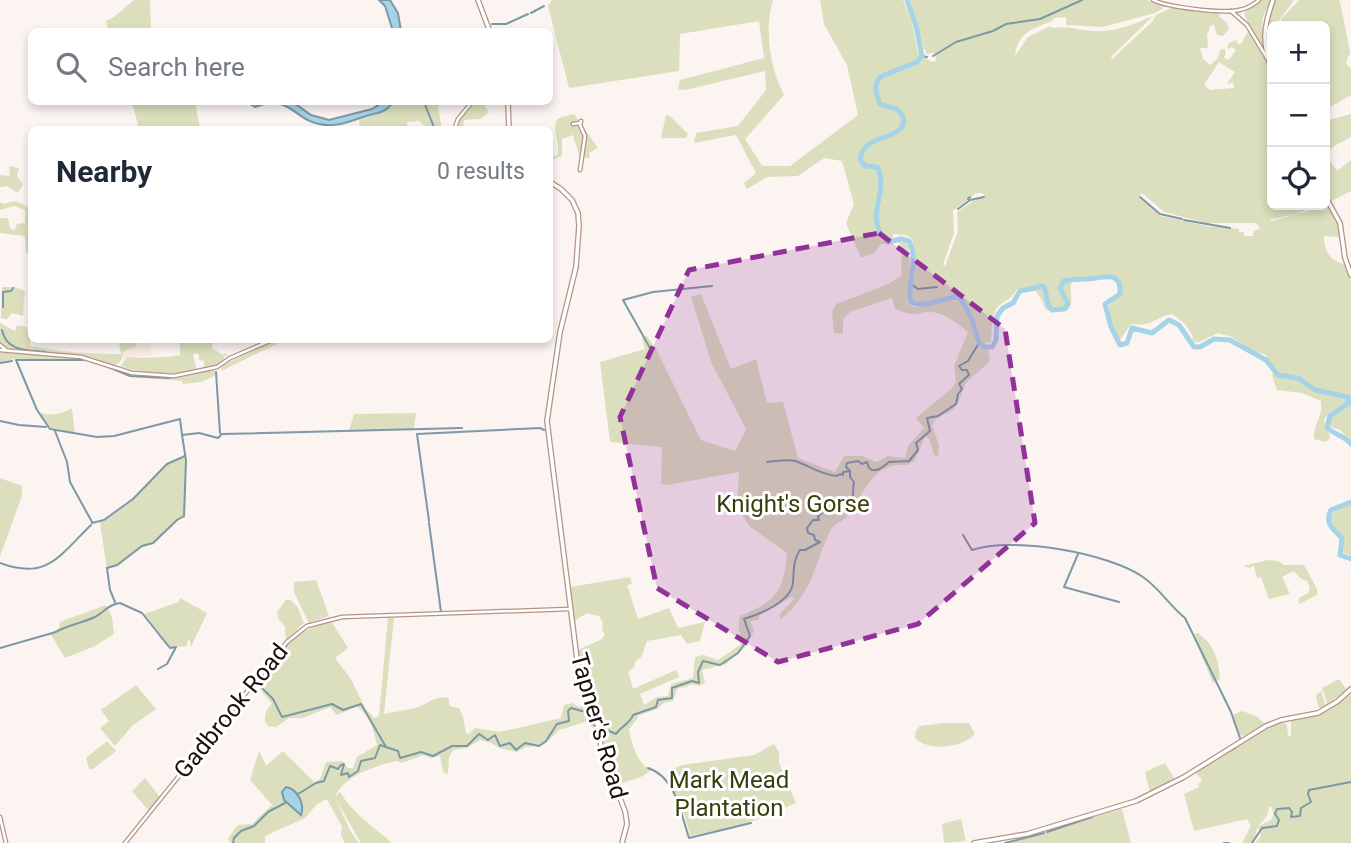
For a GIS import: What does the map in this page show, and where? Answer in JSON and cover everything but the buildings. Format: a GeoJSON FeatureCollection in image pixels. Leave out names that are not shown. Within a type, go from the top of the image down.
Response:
{"type":"FeatureCollection","features":[{"type":"Feature","properties":{"kind":"street"},"geometry":{"type":"LineString","coordinates":[[478,0],[488,28]]}},
{"type":"Feature","properties":{"kind":"street"},"geometry":{"type":"LineString","coordinates":[[1153,0],[1170,7],[1231,11],[1250,6],[1259,0]]}},
{"type":"Feature","properties":{"kind":"street"},"geometry":{"type":"LineString","coordinates":[[1267,51],[1264,29],[1273,0]]}},
{"type":"Feature","properties":{"kind":"street"},"geometry":{"type":"LineString","coordinates":[[1231,11],[1247,25],[1267,56]]}},
{"type":"Feature","properties":{"kind":"street"},"geometry":{"type":"LineString","coordinates":[[455,126],[458,118],[469,105]]}},
{"type":"Feature","properties":{"kind":"street"},"geometry":{"type":"LineString","coordinates":[[508,105],[509,126]]}},
{"type":"Feature","properties":{"kind":"street"},"geometry":{"type":"LineString","coordinates":[[573,124],[580,122],[585,136],[580,170]]}},
{"type":"Feature","properties":{"kind":"street","name":"Tapner's Road"},"geometry":{"type":"LineString","coordinates":[[553,184],[572,200],[578,213],[579,226],[576,267],[560,331],[547,421],[579,675],[595,711],[602,752],[626,818],[622,843]]}},
{"type":"Feature","properties":{"kind":"street"},"geometry":{"type":"LineString","coordinates":[[1330,205],[1340,223],[1345,258],[1351,275]]}},
{"type":"Feature","properties":{"kind":"street"},"geometry":{"type":"LineString","coordinates":[[0,348],[81,357],[132,373],[174,376],[217,367],[230,358],[266,343]]}},
{"type":"Feature","properties":{"kind":"street","name":"Gadbrook Road"},"geometry":{"type":"LineString","coordinates":[[125,843],[287,642],[307,626],[342,617],[570,609]]}},
{"type":"Feature","properties":{"kind":"street"},"geometry":{"type":"LineString","coordinates":[[974,843],[1020,836],[1136,801],[1184,777],[1266,726],[1281,720],[1318,713],[1351,689]]}},
{"type":"Feature","properties":{"kind":"street"},"geometry":{"type":"LineString","coordinates":[[0,817],[6,843]]}},
{"type":"Feature","properties":{"kind":"highlighted area"},"geometry":{"type":"Polygon","coordinates":[[[879,233],[1005,329],[1035,523],[918,624],[778,662],[657,588],[620,417],[689,270],[879,233]]]}},
{"type":"Feature","properties":{"kind":"shaded area"},"geometry":{"type":"Polygon","coordinates":[[[136,343],[150,343],[152,356],[127,357],[124,361],[121,354],[137,346],[136,343]]]}},
{"type":"Feature","properties":{"kind":"green space"},"geometry":{"type":"Polygon","coordinates":[[[134,0],[150,0],[151,28],[108,28],[106,21],[134,0]]]}},
{"type":"Feature","properties":{"kind":"green space"},"geometry":{"type":"Polygon","coordinates":[[[552,0],[773,0],[769,23],[770,49],[775,73],[784,95],[745,139],[762,166],[790,166],[858,115],[847,65],[824,24],[820,0],[903,0],[912,22],[918,53],[932,62],[936,61],[935,53],[926,54],[910,0],[1147,0],[1164,8],[1103,27],[1066,25],[1066,17],[1054,18],[1022,37],[1015,56],[1028,37],[1050,26],[1105,31],[1153,16],[1111,57],[1112,59],[1152,22],[1156,15],[1171,8],[1221,11],[1219,16],[1229,29],[1223,36],[1217,35],[1214,25],[1211,25],[1207,35],[1208,48],[1200,48],[1203,59],[1210,65],[1217,59],[1221,49],[1225,49],[1224,58],[1229,60],[1236,50],[1227,48],[1229,43],[1236,40],[1241,44],[1250,28],[1244,13],[1262,0],[1294,0],[1279,21],[1268,21],[1272,5],[1268,5],[1263,17],[1262,42],[1267,59],[1267,210],[1306,210],[1269,220],[1272,221],[1311,210],[1330,210],[1330,207],[1337,220],[1340,237],[1324,236],[1324,241],[1328,254],[1344,264],[1351,280],[1351,441],[1340,430],[1328,426],[1332,416],[1328,415],[1324,419],[1330,438],[1326,442],[1314,439],[1321,401],[1302,393],[1277,390],[1272,375],[1275,369],[1266,355],[1252,350],[1232,337],[1218,333],[1197,343],[1192,340],[1193,336],[1185,324],[1172,314],[1145,324],[1131,324],[1120,340],[1112,323],[1109,305],[1122,293],[1122,286],[1111,274],[1073,277],[1071,304],[1067,311],[1047,310],[1035,291],[1022,293],[1017,289],[997,308],[993,317],[991,342],[982,344],[974,318],[963,297],[957,295],[925,303],[912,302],[915,264],[912,239],[906,235],[893,234],[892,244],[881,244],[874,253],[861,258],[846,223],[854,204],[842,161],[824,158],[798,176],[767,177],[747,189],[744,183],[756,173],[736,135],[694,143],[696,133],[738,126],[766,90],[765,71],[685,90],[678,89],[680,80],[764,58],[759,21],[680,34],[679,71],[569,88],[548,6],[552,0]],[[1219,62],[1204,85],[1210,90],[1234,88],[1233,82],[1227,84],[1235,72],[1219,62]],[[976,193],[953,211],[954,233],[943,265],[945,266],[958,231],[957,212],[976,199],[985,198],[983,193],[976,193]],[[1142,193],[1138,197],[1161,216],[1207,226],[1239,229],[1239,232],[1244,232],[1244,236],[1253,236],[1253,232],[1260,228],[1256,223],[1206,223],[1164,212],[1142,193]]]}},
{"type":"Feature","properties":{"kind":"green space"},"geometry":{"type":"Polygon","coordinates":[[[1299,0],[1339,0],[1350,52],[1346,63],[1351,69],[1351,95],[1330,107],[1330,21],[1280,21],[1299,0]]]}},
{"type":"Feature","properties":{"kind":"green space"},"geometry":{"type":"Polygon","coordinates":[[[133,105],[196,105],[199,126],[138,126],[133,105]]]}},
{"type":"Feature","properties":{"kind":"green space"},"geometry":{"type":"Polygon","coordinates":[[[389,105],[439,105],[441,126],[425,126],[419,121],[407,122],[408,126],[360,126],[359,120],[380,113],[389,105]]]}},
{"type":"Feature","properties":{"kind":"green space"},"geometry":{"type":"Polygon","coordinates":[[[472,105],[484,105],[489,112],[480,119],[464,120],[463,126],[457,126],[460,118],[472,105]]]}},
{"type":"Feature","properties":{"kind":"green space"},"geometry":{"type":"Polygon","coordinates":[[[574,114],[598,148],[589,153],[590,158],[580,158],[573,135],[562,139],[562,156],[553,159],[558,151],[555,124],[562,117],[574,114]]]}},
{"type":"Feature","properties":{"kind":"green space"},"geometry":{"type":"Polygon","coordinates":[[[1351,114],[1351,137],[1330,150],[1330,147],[1330,120],[1351,114]]]}},
{"type":"Feature","properties":{"kind":"green space"},"geometry":{"type":"Polygon","coordinates":[[[666,115],[688,134],[686,138],[661,138],[666,115]]]}},
{"type":"Feature","properties":{"kind":"green space"},"geometry":{"type":"Polygon","coordinates":[[[1351,160],[1351,191],[1331,201],[1330,163],[1337,171],[1351,160]]]}},
{"type":"Feature","properties":{"kind":"green space"},"geometry":{"type":"Polygon","coordinates":[[[9,166],[19,168],[17,176],[23,184],[18,193],[7,186],[0,187],[0,175],[10,176],[9,166]]]}},
{"type":"Feature","properties":{"kind":"green space"},"geometry":{"type":"Polygon","coordinates":[[[15,201],[28,207],[28,254],[25,236],[0,233],[0,218],[8,218],[10,228],[14,231],[17,224],[25,223],[25,210],[14,206],[0,210],[0,202],[4,204],[15,201]]]}},
{"type":"Feature","properties":{"kind":"green space","name":"Knight's Gorse"},"geometry":{"type":"Polygon","coordinates":[[[898,242],[905,242],[909,247],[908,304],[921,307],[948,299],[962,300],[977,341],[980,346],[988,349],[990,361],[966,383],[953,410],[936,419],[932,426],[939,445],[938,456],[934,455],[929,438],[925,437],[915,460],[908,465],[895,465],[877,474],[846,517],[831,529],[806,590],[791,610],[781,619],[779,615],[794,599],[792,597],[761,614],[758,620],[750,621],[754,631],[745,647],[726,664],[702,670],[705,683],[678,688],[673,701],[637,716],[629,729],[631,739],[642,763],[645,767],[652,768],[644,775],[618,786],[602,741],[596,706],[583,679],[578,650],[602,639],[605,634],[602,631],[603,623],[599,616],[587,613],[574,621],[570,587],[630,577],[632,584],[627,585],[638,619],[669,608],[678,628],[705,622],[700,641],[687,644],[681,635],[647,641],[642,656],[635,662],[634,668],[628,671],[633,689],[676,670],[679,677],[640,694],[644,705],[657,697],[668,696],[671,684],[693,678],[695,657],[704,655],[718,660],[740,645],[740,616],[763,605],[776,593],[783,577],[787,553],[749,526],[737,506],[739,472],[661,484],[662,447],[610,442],[600,362],[645,349],[642,339],[646,335],[656,349],[701,440],[735,451],[746,429],[711,362],[691,297],[701,294],[731,369],[756,359],[767,403],[783,402],[798,458],[835,472],[844,456],[862,456],[877,462],[887,456],[905,458],[908,446],[924,428],[916,418],[956,382],[954,366],[968,332],[934,312],[911,314],[895,309],[892,298],[850,312],[843,319],[843,334],[834,333],[832,312],[836,304],[888,284],[901,276],[902,247],[898,242]]]}},
{"type":"Feature","properties":{"kind":"green space"},"geometry":{"type":"Polygon","coordinates":[[[2,287],[15,287],[25,291],[23,316],[12,313],[7,319],[1,318],[2,287]]]}},
{"type":"Feature","properties":{"kind":"green space"},"geometry":{"type":"Polygon","coordinates":[[[0,323],[15,331],[17,325],[27,327],[28,343],[42,348],[121,354],[119,343],[136,343],[137,346],[123,352],[122,359],[113,365],[90,357],[8,349],[0,342],[0,323]]]}},
{"type":"Feature","properties":{"kind":"green space"},"geometry":{"type":"Polygon","coordinates":[[[179,343],[212,343],[212,348],[228,356],[224,356],[224,362],[207,369],[204,368],[204,361],[199,360],[199,355],[195,353],[193,355],[197,370],[178,373],[149,373],[121,366],[127,357],[180,355],[179,343]]]}},
{"type":"Feature","properties":{"kind":"green space"},"geometry":{"type":"Polygon","coordinates":[[[269,343],[279,343],[221,371],[223,365],[269,343]]]}},
{"type":"Feature","properties":{"kind":"green space"},"geometry":{"type":"Polygon","coordinates":[[[0,353],[91,360],[132,374],[175,377],[213,370],[218,374],[201,382],[183,384],[182,381],[132,377],[90,361],[15,359],[0,362],[0,353]]]}},
{"type":"Feature","properties":{"kind":"green space"},"geometry":{"type":"Polygon","coordinates":[[[72,408],[75,433],[51,428],[39,412],[56,414],[72,408]]]}},
{"type":"Feature","properties":{"kind":"green space"},"geometry":{"type":"Polygon","coordinates":[[[416,413],[414,429],[349,431],[354,414],[416,413]]]}},
{"type":"Feature","properties":{"kind":"green space"},"geometry":{"type":"Polygon","coordinates":[[[186,457],[185,517],[178,520],[154,544],[142,547],[118,566],[107,569],[100,523],[136,497],[164,466],[178,458],[186,457]]]}},
{"type":"Feature","properties":{"kind":"green space"},"geometry":{"type":"Polygon","coordinates":[[[0,478],[22,486],[22,496],[0,556],[0,478]]]}},
{"type":"Feature","properties":{"kind":"green space"},"geometry":{"type":"Polygon","coordinates":[[[1351,504],[1351,556],[1342,552],[1343,537],[1330,521],[1334,511],[1351,504]]]}},
{"type":"Feature","properties":{"kind":"green space"},"geometry":{"type":"Polygon","coordinates":[[[1268,560],[1284,565],[1304,565],[1317,589],[1317,595],[1299,604],[1299,598],[1308,593],[1310,587],[1307,581],[1294,571],[1282,577],[1290,594],[1269,599],[1261,577],[1257,578],[1254,566],[1243,566],[1268,560]]]}},
{"type":"Feature","properties":{"kind":"green space"},"geometry":{"type":"Polygon","coordinates":[[[316,580],[329,616],[309,623],[294,592],[294,582],[316,580]]]}},
{"type":"Feature","properties":{"kind":"green space"},"geometry":{"type":"Polygon","coordinates":[[[180,598],[207,613],[191,647],[190,640],[187,641],[187,646],[169,648],[144,614],[179,602],[180,598]]]}},
{"type":"Feature","properties":{"kind":"green space"},"geometry":{"type":"Polygon","coordinates":[[[286,600],[291,600],[298,608],[304,623],[286,640],[285,627],[277,612],[286,600]]]}},
{"type":"Feature","properties":{"kind":"green space"},"geometry":{"type":"Polygon","coordinates":[[[106,605],[112,617],[114,634],[95,646],[65,658],[50,633],[59,628],[60,622],[106,605]]]}},
{"type":"Feature","properties":{"kind":"green space"},"geometry":{"type":"Polygon","coordinates":[[[388,618],[394,618],[384,714],[414,708],[438,698],[449,698],[449,706],[459,708],[466,733],[469,734],[475,728],[500,732],[561,718],[564,705],[572,703],[579,707],[590,704],[596,718],[595,729],[585,722],[559,730],[544,745],[526,747],[517,752],[480,740],[467,748],[453,750],[449,758],[448,774],[443,772],[440,756],[431,758],[424,755],[402,763],[396,761],[379,766],[345,783],[335,797],[340,792],[357,813],[392,843],[361,843],[335,798],[359,843],[345,843],[341,835],[342,827],[327,799],[317,804],[305,818],[265,836],[265,843],[230,843],[228,838],[238,825],[252,824],[272,805],[250,780],[259,751],[266,766],[283,751],[314,782],[320,779],[326,762],[342,761],[348,768],[353,768],[357,757],[377,745],[368,718],[356,707],[337,715],[330,707],[303,718],[289,718],[276,727],[268,726],[265,721],[266,713],[272,704],[256,684],[295,639],[316,626],[331,621],[348,648],[335,658],[351,679],[365,708],[374,718],[379,716],[388,618]]]}},
{"type":"Feature","properties":{"kind":"green space"},"geometry":{"type":"Polygon","coordinates":[[[1198,633],[1212,648],[1217,659],[1220,679],[1213,683],[1193,635],[1198,633]]]}},
{"type":"Feature","properties":{"kind":"green space"},"geometry":{"type":"Polygon","coordinates":[[[1339,679],[1347,690],[1321,709],[1316,695],[1321,691],[1325,704],[1327,703],[1322,688],[1339,679]]]}},
{"type":"Feature","properties":{"kind":"green space"},"geometry":{"type":"Polygon","coordinates":[[[136,685],[156,709],[132,726],[115,746],[100,728],[109,721],[101,710],[136,685]]]}},
{"type":"Feature","properties":{"kind":"green space"},"geometry":{"type":"Polygon","coordinates":[[[1351,691],[1351,843],[1255,843],[1261,836],[1258,827],[1252,843],[1242,843],[1251,826],[1247,819],[1194,831],[1184,794],[1199,787],[1202,780],[1195,772],[1260,731],[1283,722],[1287,725],[1288,736],[1291,736],[1291,721],[1325,712],[1351,691]],[[1271,806],[1267,816],[1258,827],[1272,818],[1271,806]]]}},
{"type":"Feature","properties":{"kind":"green space"},"geometry":{"type":"Polygon","coordinates":[[[1242,711],[1256,716],[1265,724],[1243,736],[1240,735],[1233,715],[1242,711]]]}},
{"type":"Feature","properties":{"kind":"green space"},"geometry":{"type":"Polygon","coordinates":[[[969,723],[975,734],[962,743],[945,747],[928,745],[915,738],[920,726],[969,723]]]}},
{"type":"Feature","properties":{"kind":"green space"},"geometry":{"type":"Polygon","coordinates":[[[107,741],[116,751],[93,769],[89,769],[86,758],[107,741]]]}},
{"type":"Feature","properties":{"kind":"green space","name":"Mark Mead Plantation"},"geometry":{"type":"Polygon","coordinates":[[[774,744],[796,803],[743,825],[690,836],[685,816],[669,781],[671,770],[682,765],[754,755],[774,744]]]}},
{"type":"Feature","properties":{"kind":"green space"},"geometry":{"type":"Polygon","coordinates":[[[1165,763],[1175,780],[1150,792],[1145,772],[1165,763]]]}},
{"type":"Feature","properties":{"kind":"green space"},"geometry":{"type":"Polygon","coordinates":[[[145,778],[160,797],[149,811],[132,791],[145,778]]]}},
{"type":"Feature","properties":{"kind":"green space"},"geometry":{"type":"Polygon","coordinates":[[[1122,809],[1131,843],[1008,843],[1093,817],[1122,809]]]}},
{"type":"Feature","properties":{"kind":"green space"},"geometry":{"type":"Polygon","coordinates":[[[961,819],[966,841],[944,843],[942,824],[961,819]]]}},
{"type":"Feature","properties":{"kind":"water"},"geometry":{"type":"Polygon","coordinates":[[[379,0],[390,0],[398,13],[400,28],[392,28],[385,6],[379,0]]]}},
{"type":"Feature","properties":{"kind":"water"},"geometry":{"type":"Polygon","coordinates":[[[284,105],[297,105],[311,115],[329,120],[378,105],[390,105],[381,112],[343,123],[331,125],[311,122],[284,105]]]}},
{"type":"Feature","properties":{"kind":"water"},"geometry":{"type":"Polygon","coordinates":[[[286,787],[300,798],[301,815],[284,800],[282,792],[286,787]]]}},
{"type":"Feature","properties":{"kind":"waterway"},"geometry":{"type":"LineString","coordinates":[[907,0],[922,56],[917,62],[882,76],[876,89],[880,104],[898,111],[903,118],[903,124],[895,133],[866,147],[860,159],[865,166],[877,167],[880,177],[876,214],[880,233],[888,242],[901,239],[909,241],[912,249],[911,302],[929,304],[960,297],[972,319],[979,343],[992,347],[996,340],[997,316],[1003,308],[1013,303],[1020,291],[1043,286],[1052,310],[1064,309],[1068,304],[1060,288],[1064,281],[1114,278],[1120,286],[1120,294],[1105,304],[1111,327],[1120,345],[1127,343],[1132,328],[1152,333],[1169,320],[1179,325],[1194,347],[1200,347],[1214,339],[1230,340],[1266,360],[1278,375],[1298,378],[1315,390],[1348,397],[1349,403],[1330,416],[1327,427],[1351,444]]}},
{"type":"Feature","properties":{"kind":"waterway"},"geometry":{"type":"LineString","coordinates":[[933,56],[956,42],[993,31],[1006,24],[1040,19],[1082,0]]}},
{"type":"Feature","properties":{"kind":"waterway"},"geometry":{"type":"LineString","coordinates":[[531,13],[544,6]]}},
{"type":"Feature","properties":{"kind":"waterway"},"geometry":{"type":"LineString","coordinates":[[492,24],[506,24],[528,14]]}},
{"type":"Feature","properties":{"kind":"waterway"},"geometry":{"type":"LineString","coordinates":[[922,56],[927,57]]}},
{"type":"Feature","properties":{"kind":"waterway"},"geometry":{"type":"LineString","coordinates":[[425,105],[433,126]]}},
{"type":"Feature","properties":{"kind":"waterway"},"geometry":{"type":"LineString","coordinates":[[958,209],[970,200],[984,197]]}},
{"type":"Feature","properties":{"kind":"waterway"},"geometry":{"type":"LineString","coordinates":[[1140,197],[1160,214],[1182,219]]}},
{"type":"Feature","properties":{"kind":"waterway"},"geometry":{"type":"LineString","coordinates":[[1184,220],[1230,228]]}},
{"type":"Feature","properties":{"kind":"waterway"},"geometry":{"type":"LineString","coordinates":[[911,284],[918,289],[937,287]]}},
{"type":"Feature","properties":{"kind":"waterway"},"geometry":{"type":"LineString","coordinates":[[650,348],[623,300],[653,292],[712,286]]}},
{"type":"Feature","properties":{"kind":"waterway"},"geometry":{"type":"LineString","coordinates":[[3,307],[3,292],[11,291]]}},
{"type":"Feature","properties":{"kind":"waterway"},"geometry":{"type":"LineString","coordinates":[[2,330],[12,346],[45,352]]}},
{"type":"Feature","properties":{"kind":"waterway"},"geometry":{"type":"LineString","coordinates":[[600,727],[616,734],[633,715],[656,707],[658,700],[672,698],[672,688],[692,681],[699,683],[698,672],[703,661],[720,665],[738,653],[750,636],[744,619],[782,601],[791,589],[795,561],[800,550],[820,542],[808,533],[807,528],[813,520],[819,520],[818,516],[825,511],[835,512],[836,506],[850,506],[854,482],[846,467],[847,463],[867,462],[869,468],[874,470],[889,462],[909,461],[918,450],[916,443],[930,431],[927,418],[938,416],[956,404],[962,389],[959,384],[969,375],[967,370],[962,370],[959,366],[968,361],[979,343]]}},
{"type":"Feature","properties":{"kind":"waterway"},"geometry":{"type":"LineString","coordinates":[[88,360],[16,360],[37,410],[50,429],[97,437],[114,436],[180,419],[182,435],[199,433],[218,438],[222,434]]}},
{"type":"Feature","properties":{"kind":"waterway"},"geometry":{"type":"LineString","coordinates":[[0,363],[12,361]]}},
{"type":"Feature","properties":{"kind":"waterway"},"geometry":{"type":"LineString","coordinates":[[106,366],[130,376],[169,378]]}},
{"type":"Feature","properties":{"kind":"waterway"},"geometry":{"type":"LineString","coordinates":[[216,372],[220,433]]}},
{"type":"Feature","properties":{"kind":"waterway"},"geometry":{"type":"LineString","coordinates":[[0,421],[46,427]]}},
{"type":"Feature","properties":{"kind":"waterway"},"geometry":{"type":"LineString","coordinates":[[223,434],[462,428]]}},
{"type":"Feature","properties":{"kind":"waterway"},"geometry":{"type":"LineString","coordinates":[[429,521],[417,434],[540,428],[544,430]]}},
{"type":"Feature","properties":{"kind":"waterway"},"geometry":{"type":"LineString","coordinates":[[55,431],[67,462],[70,482],[92,522]]}},
{"type":"Feature","properties":{"kind":"waterway"},"geometry":{"type":"LineString","coordinates":[[115,602],[110,590],[107,568],[117,565],[142,546],[153,543],[184,516],[186,460],[182,435]]}},
{"type":"Feature","properties":{"kind":"waterway"},"geometry":{"type":"LineString","coordinates":[[92,523],[104,520],[133,499],[167,464],[185,456]]}},
{"type":"Feature","properties":{"kind":"waterway"},"geometry":{"type":"LineString","coordinates":[[767,462],[795,461],[837,476],[850,471]]}},
{"type":"Feature","properties":{"kind":"waterway"},"geometry":{"type":"LineString","coordinates":[[1351,502],[1331,510],[1329,515],[1330,526],[1342,538],[1340,555],[1351,559]]}},
{"type":"Feature","properties":{"kind":"waterway"},"geometry":{"type":"LineString","coordinates":[[429,523],[441,612]]}},
{"type":"Feature","properties":{"kind":"waterway"},"geometry":{"type":"LineString","coordinates":[[0,563],[16,568],[41,567],[61,555],[91,525]]}},
{"type":"Feature","properties":{"kind":"waterway"},"geometry":{"type":"LineString","coordinates":[[963,535],[972,550],[1011,545],[1060,549],[1108,561],[1143,577],[1185,618],[1231,712],[1240,738]]}},
{"type":"Feature","properties":{"kind":"waterway"},"geometry":{"type":"LineString","coordinates":[[1078,554],[1064,587],[1119,602]]}},
{"type":"Feature","properties":{"kind":"waterway"},"geometry":{"type":"LineString","coordinates":[[0,648],[56,632],[95,617],[120,603],[142,613],[170,648],[176,647],[167,664],[158,669]]}},
{"type":"Feature","properties":{"kind":"waterway"},"geometry":{"type":"LineString","coordinates":[[262,675],[289,642]]}},
{"type":"Feature","properties":{"kind":"waterway"},"geometry":{"type":"LineString","coordinates":[[256,682],[273,699],[282,717],[332,704],[343,710],[361,704],[386,747]]}},
{"type":"Feature","properties":{"kind":"waterway"},"geometry":{"type":"LineString","coordinates":[[298,794],[324,781],[330,766],[338,769],[344,764],[341,775],[348,773],[349,777],[358,771],[361,761],[375,758],[380,745],[398,751],[400,758],[421,752],[433,756],[452,746],[467,746],[479,734],[488,740],[495,735],[500,746],[510,743],[516,750],[525,743],[539,746],[546,741],[557,724],[569,721],[568,711],[571,708],[589,713],[590,723],[595,725]]}},
{"type":"Feature","properties":{"kind":"waterway"},"geometry":{"type":"LineString","coordinates":[[1229,751],[1235,748]]}},
{"type":"Feature","properties":{"kind":"waterway"},"geometry":{"type":"LineString","coordinates":[[648,768],[665,779],[671,788],[689,838],[751,823]]}},
{"type":"Feature","properties":{"kind":"waterway"},"geometry":{"type":"LineString","coordinates":[[1252,843],[1262,828],[1277,826],[1277,809],[1289,808],[1291,817],[1300,816],[1301,808],[1311,802],[1309,790],[1351,782]]}},
{"type":"Feature","properties":{"kind":"waterway"},"geometry":{"type":"LineString","coordinates":[[233,843],[241,831],[254,826],[268,812],[285,803]]}},
{"type":"Feature","properties":{"kind":"waterway"},"geometry":{"type":"LineString","coordinates":[[1047,832],[1092,817]]}},
{"type":"Feature","properties":{"kind":"waterway"},"geometry":{"type":"LineString","coordinates":[[1005,843],[1044,833]]}},
{"type":"Feature","properties":{"kind":"waterway"},"geometry":{"type":"LineString","coordinates":[[1224,843],[1229,843]]}}]}
